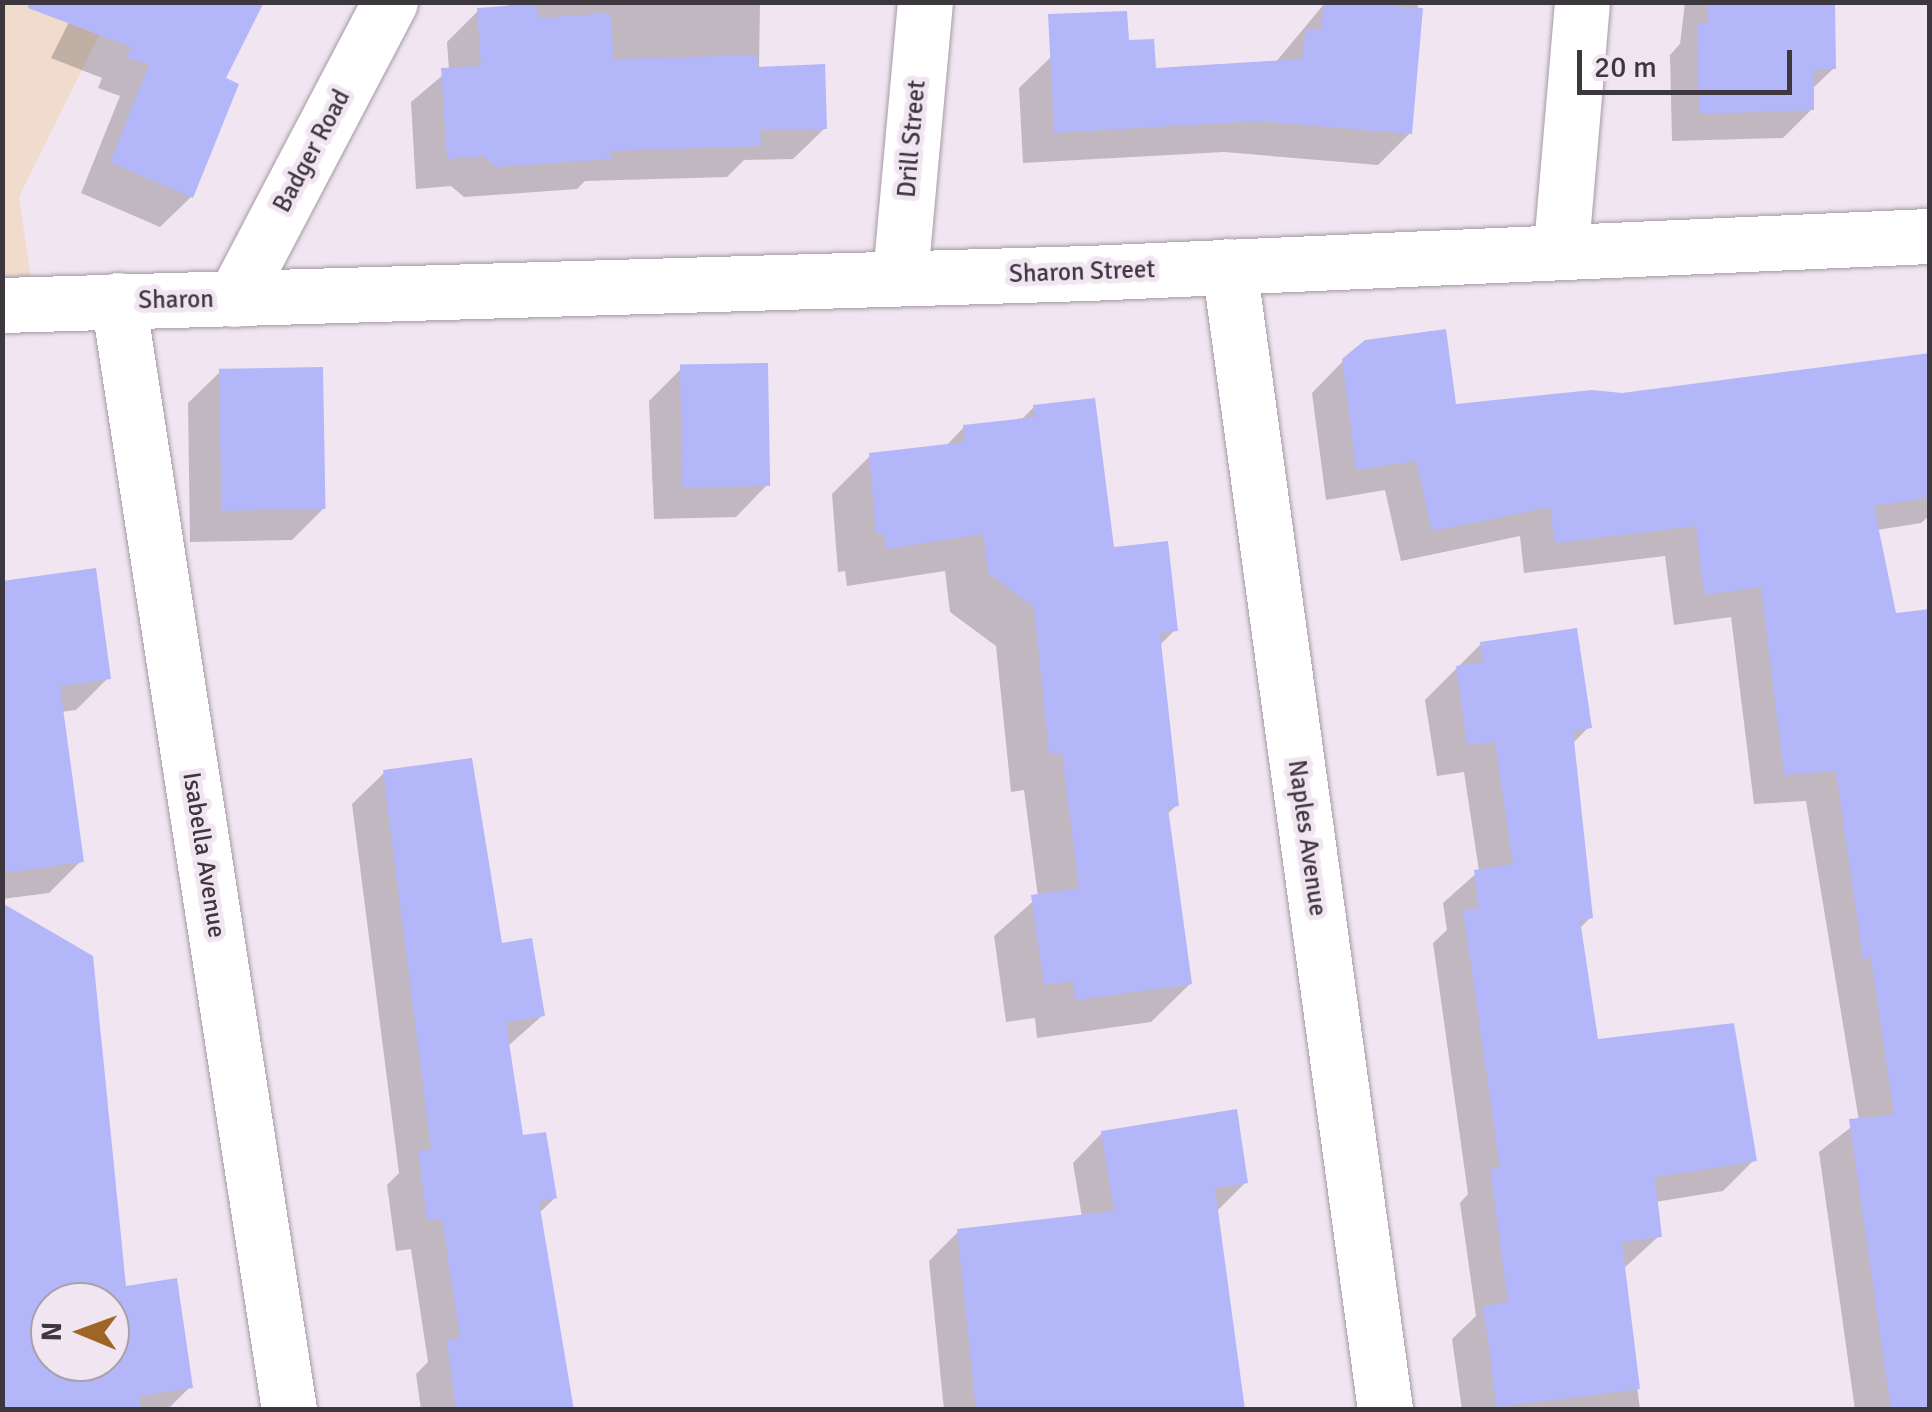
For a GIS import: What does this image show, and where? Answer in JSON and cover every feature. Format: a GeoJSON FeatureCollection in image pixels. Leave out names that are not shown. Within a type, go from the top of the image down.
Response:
{"type":"FeatureCollection","features":[{"type":"Feature","properties":{"kind":"street","name":"Badger Road"},"geometry":{"type":"LineString","coordinates":[[234,299],[390,2]]}},
{"type":"Feature","properties":{"kind":"street","name":"Drill Street"},"geometry":{"type":"LineString","coordinates":[[900,276],[925,2]]}},
{"type":"Feature","properties":{"kind":"street"},"geometry":{"type":"LineString","coordinates":[[1561,247],[1582,2]]}},
{"type":"Feature","properties":{"kind":"street","name":"Sharon Street"},"geometry":{"type":"LineString","coordinates":[[234,299],[1228,266],[1561,247],[1930,236]]}},
{"type":"Feature","properties":{"kind":"street","name":"Naples Avenue"},"geometry":{"type":"LineString","coordinates":[[1228,266],[1384,1410]]}},
{"type":"Feature","properties":{"kind":"street","name":"Sharon"},"geometry":{"type":"LineString","coordinates":[[118,300],[234,299]]}},
{"type":"Feature","properties":{"kind":"street"},"geometry":{"type":"LineString","coordinates":[[2,305],[118,300]]}},
{"type":"Feature","properties":{"kind":"street","name":"Isabella Avenue"},"geometry":{"type":"LineString","coordinates":[[118,300],[290,1410]]}},
{"type":"Feature","properties":{"kind":"shaded area"},"geometry":{"type":"Polygon","coordinates":[[[2,3],[115,3],[19,197],[33,291],[2,303],[2,3]]]}},
{"type":"Feature","properties":{"kind":"building"},"geometry":{"type":"Polygon","coordinates":[[[29,2],[264,2],[226,78],[239,84],[193,198],[110,162],[149,65],[127,57],[131,47],[28,8],[29,2]]]}},
{"type":"Feature","properties":{"kind":"building"},"geometry":{"type":"Polygon","coordinates":[[[1324,2],[1423,8],[1412,134],[1257,121],[1054,133],[1048,14],[1127,11],[1129,40],[1154,39],[1156,68],[1302,59],[1306,29],[1321,30],[1324,2]]]}},
{"type":"Feature","properties":{"kind":"building"},"geometry":{"type":"Polygon","coordinates":[[[1708,2],[1835,2],[1836,69],[1814,69],[1814,110],[1699,114],[1697,23],[1708,24],[1708,2]]]}},
{"type":"Feature","properties":{"kind":"building"},"geometry":{"type":"Polygon","coordinates":[[[537,4],[538,18],[610,13],[614,59],[757,55],[758,67],[825,64],[827,129],[760,130],[761,146],[610,151],[611,159],[496,167],[483,156],[447,159],[441,68],[481,66],[477,8],[537,4]]]}},
{"type":"Feature","properties":{"kind":"building"},"geometry":{"type":"Polygon","coordinates":[[[1446,329],[1456,404],[1592,390],[1622,393],[1930,353],[1930,497],[1874,506],[1896,613],[1930,609],[1930,1410],[1891,1410],[1849,1119],[1894,1115],[1871,958],[1863,959],[1836,771],[1784,775],[1761,587],[1704,595],[1696,526],[1555,543],[1550,507],[1432,531],[1416,461],[1356,470],[1342,359],[1365,340],[1446,329]]]}},
{"type":"Feature","properties":{"kind":"building"},"geometry":{"type":"Polygon","coordinates":[[[768,363],[770,486],[682,488],[680,365],[768,363]]]}},
{"type":"Feature","properties":{"kind":"building"},"geometry":{"type":"Polygon","coordinates":[[[323,367],[325,509],[221,511],[219,369],[323,367]]]}},
{"type":"Feature","properties":{"kind":"building"},"geometry":{"type":"Polygon","coordinates":[[[1095,398],[1114,547],[1168,541],[1178,631],[1160,633],[1179,806],[1168,808],[1192,984],[1075,1000],[1073,981],[1044,985],[1031,895],[1079,888],[1062,753],[1049,754],[1034,607],[988,573],[983,534],[886,549],[884,533],[876,534],[869,453],[965,442],[963,425],[1035,417],[1033,405],[1095,398]]]}},
{"type":"Feature","properties":{"kind":"building"},"geometry":{"type":"Polygon","coordinates":[[[96,568],[111,679],[60,686],[84,862],[2,873],[2,581],[96,568]]]}},
{"type":"Feature","properties":{"kind":"building"},"geometry":{"type":"Polygon","coordinates":[[[1577,628],[1592,728],[1573,731],[1593,918],[1580,920],[1598,1039],[1734,1023],[1757,1161],[1655,1177],[1662,1237],[1622,1242],[1640,1389],[1497,1407],[1483,1306],[1508,1302],[1490,1169],[1500,1168],[1463,910],[1479,908],[1474,870],[1513,864],[1495,742],[1467,745],[1456,666],[1483,662],[1480,642],[1577,628]]]}},
{"type":"Feature","properties":{"kind":"building"},"geometry":{"type":"Polygon","coordinates":[[[472,758],[502,943],[532,938],[545,1016],[506,1022],[523,1135],[546,1132],[557,1198],[539,1202],[574,1410],[456,1410],[447,1340],[460,1338],[442,1219],[427,1220],[418,1151],[431,1149],[383,770],[472,758]]]}},
{"type":"Feature","properties":{"kind":"building"},"geometry":{"type":"Polygon","coordinates":[[[2,903],[93,956],[126,1282],[30,1282],[30,1382],[130,1382],[130,1285],[177,1278],[193,1388],[139,1396],[141,1410],[2,1410],[2,903]]]}},
{"type":"Feature","properties":{"kind":"building"},"geometry":{"type":"Polygon","coordinates":[[[1237,1109],[1248,1183],[1215,1188],[1245,1410],[976,1410],[957,1229],[1114,1211],[1101,1131],[1237,1109]]]}}]}
